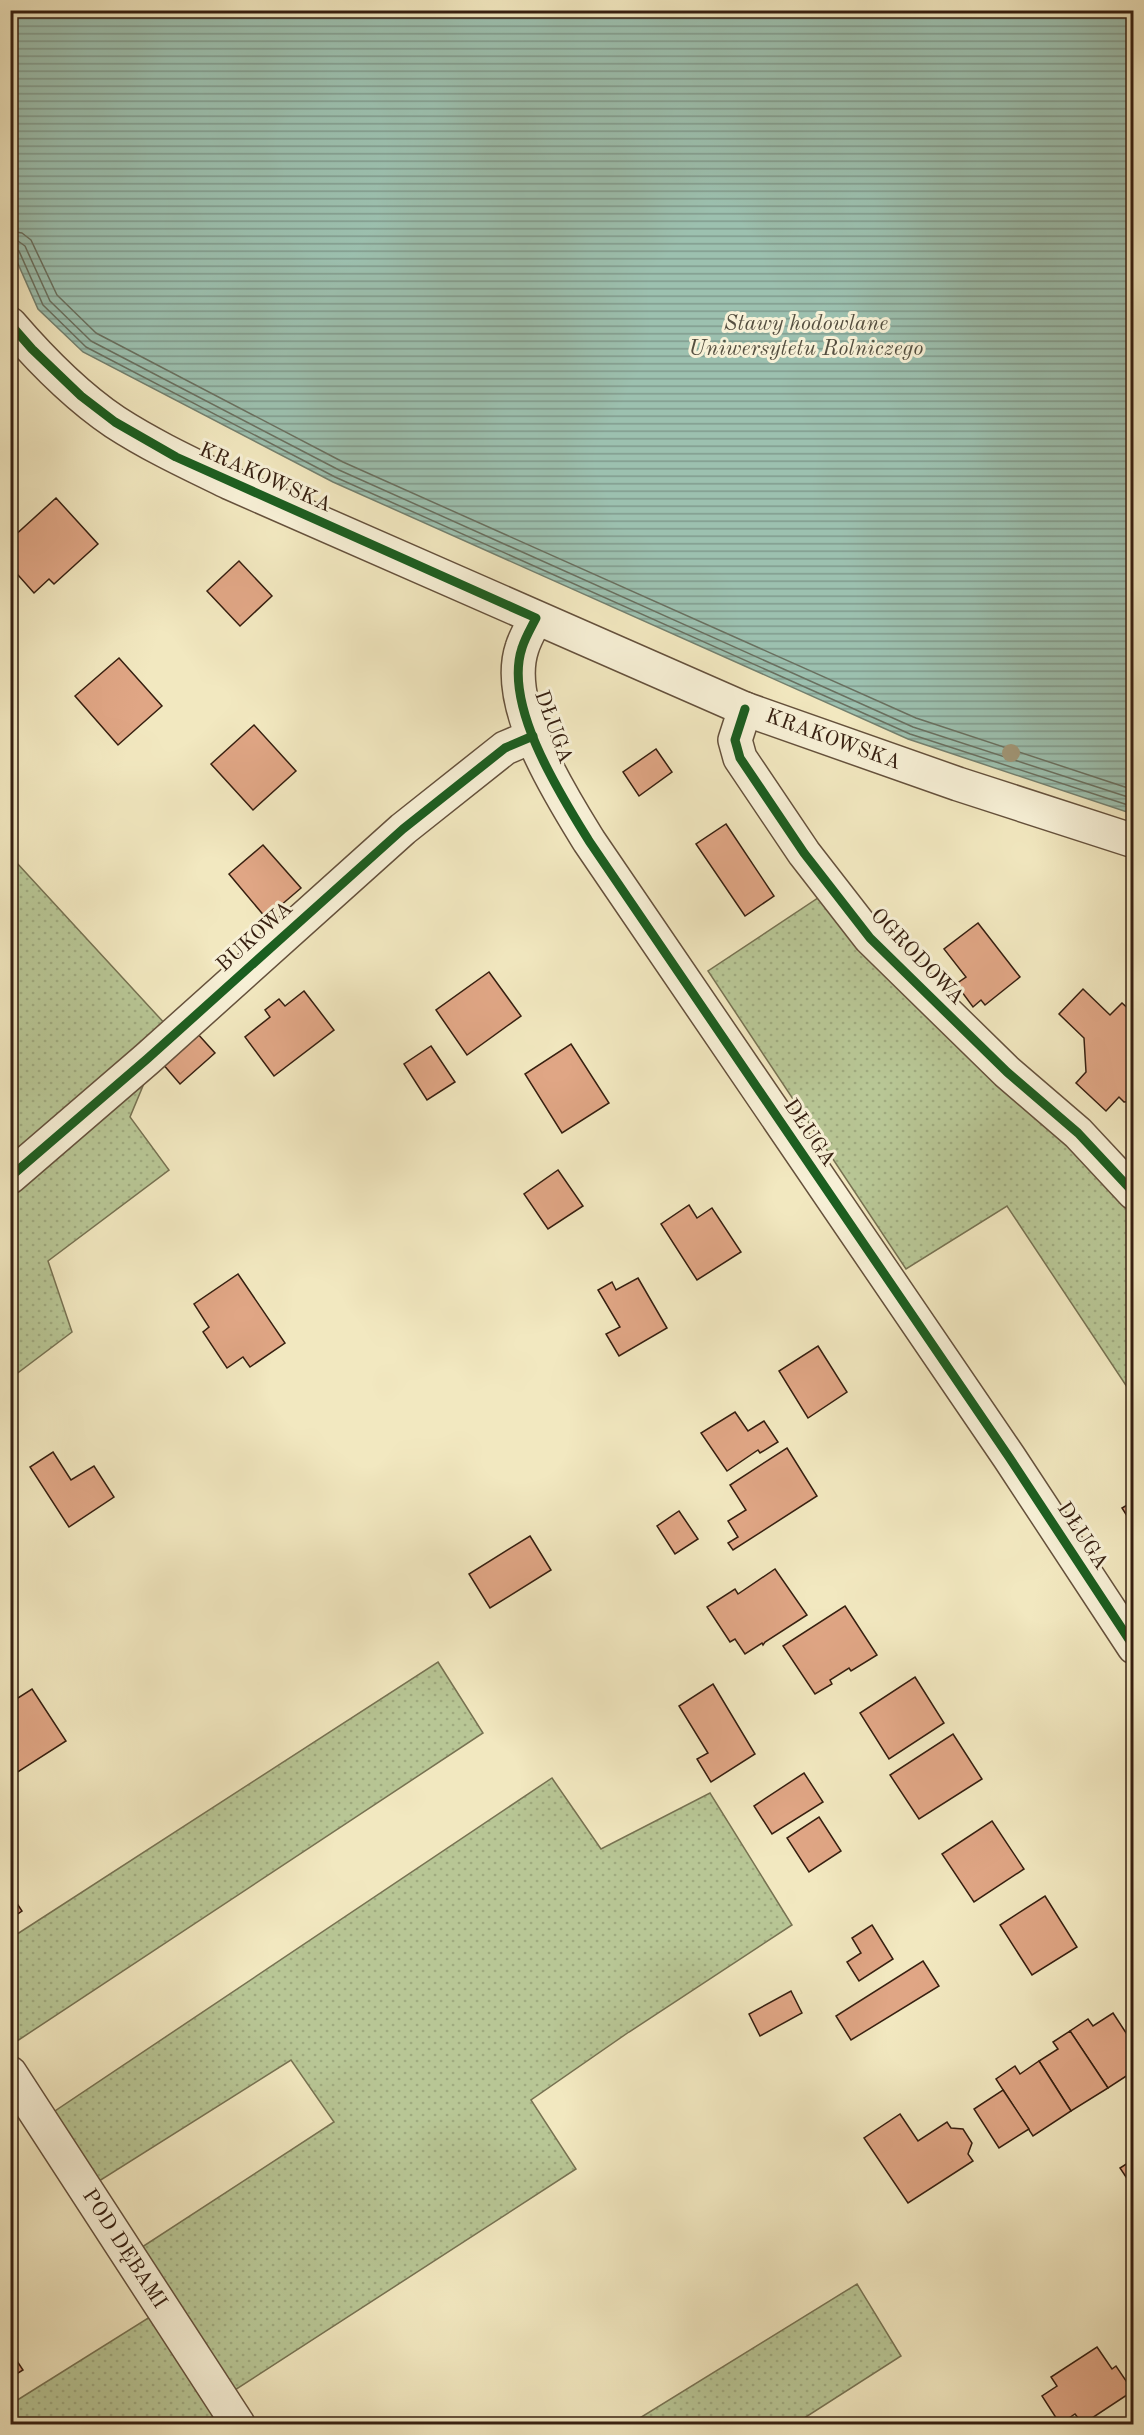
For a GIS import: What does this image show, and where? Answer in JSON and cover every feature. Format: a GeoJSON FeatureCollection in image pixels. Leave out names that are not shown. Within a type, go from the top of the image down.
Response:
{"type":"FeatureCollection","features":[{"type":"Feature","properties":{"kind":"street","name":"KRAKOWSKA"},"geometry":{"type":"LineString","coordinates":[[10,324],[32,349],[81,396],[115,422],[176,457],[745,709],[958,784],[1134,840]]}},
{"type":"Feature","properties":{"kind":"street","name":"DŁUGA"},"geometry":{"type":"LineString","coordinates":[[536,618],[522,649],[519,691],[533,736],[558,791],[589,841],[1009,1457],[1134,1647]]}},
{"type":"Feature","properties":{"kind":"street","name":"OGRODOWA"},"geometry":{"type":"LineString","coordinates":[[745,709],[735,740],[740,758],[804,853],[870,938],[1007,1072],[1078,1133],[1134,1193]]}},
{"type":"Feature","properties":{"kind":"street","name":"BUKOWA"},"geometry":{"type":"LineString","coordinates":[[10,1177],[147,1059],[404,829],[505,748],[533,736]]}},
{"type":"Feature","properties":{"kind":"street","name":"POD DĘBAMI"},"geometry":{"type":"LineString","coordinates":[[10,2073],[238,2424]]}},
{"type":"Feature","properties":{"kind":"shaded area"},"geometry":{"type":"Polygon","coordinates":[[[16,862],[179,1039],[153,1062],[130,1117],[169,1170],[48,1261],[72,1332],[11,1378],[10,866],[16,862]]]}},
{"type":"Feature","properties":{"kind":"shaded area"},"geometry":{"type":"Polygon","coordinates":[[[821,896],[1133,1203],[1133,1396],[1007,1206],[906,1269],[708,971],[821,896]]]}},
{"type":"Feature","properties":{"kind":"shaded area"},"geometry":{"type":"Polygon","coordinates":[[[438,1662],[483,1733],[11,2045],[11,1938],[438,1662]]]}},
{"type":"Feature","properties":{"kind":"shaded area"},"geometry":{"type":"Polygon","coordinates":[[[552,1778],[601,1849],[710,1793],[792,1925],[629,2032],[531,2100],[576,2169],[235,2390],[139,2249],[334,2122],[291,2060],[96,2183],[49,2115],[552,1778]]]}},
{"type":"Feature","properties":{"kind":"shaded area"},"geometry":{"type":"Polygon","coordinates":[[[857,2284],[901,2356],[795,2424],[630,2424],[857,2284]]]}},
{"type":"Feature","properties":{"kind":"shaded area"},"geometry":{"type":"Polygon","coordinates":[[[153,2315],[222,2424],[11,2424],[11,2404],[153,2315]]]}},
{"type":"Feature","properties":{"kind":"water","name":"Stawy hodowlane Uniwersytetu Rolniczego"},"geometry":{"type":"Polygon","coordinates":[[[10,11],[1133,11],[1133,814],[908,739],[333,482],[83,352],[38,309],[11,248],[10,11]]]}},
{"type":"Feature","properties":{"kind":"building"},"geometry":{"type":"Polygon","coordinates":[[[56,498],[98,544],[54,584],[49,579],[34,593],[10,566],[10,545],[15,541],[12,538],[56,498]]]}},
{"type":"Feature","properties":{"kind":"building"},"geometry":{"type":"Polygon","coordinates":[[[239,561],[272,596],[240,626],[207,591],[239,561]]]}},
{"type":"Feature","properties":{"kind":"building"},"geometry":{"type":"Polygon","coordinates":[[[119,658],[162,706],[118,745],[75,696],[119,658]]]}},
{"type":"Feature","properties":{"kind":"building"},"geometry":{"type":"Polygon","coordinates":[[[254,725],[296,771],[253,810],[211,764],[254,725]]]}},
{"type":"Feature","properties":{"kind":"building"},"geometry":{"type":"Polygon","coordinates":[[[656,749],[672,772],[639,796],[623,772],[656,749]]]}},
{"type":"Feature","properties":{"kind":"building"},"geometry":{"type":"Polygon","coordinates":[[[726,824],[774,896],[745,916],[696,844],[726,824]]]}},
{"type":"Feature","properties":{"kind":"building"},"geometry":{"type":"Polygon","coordinates":[[[263,845],[301,888],[266,918],[229,874],[263,845]]]}},
{"type":"Feature","properties":{"kind":"building"},"geometry":{"type":"Polygon","coordinates":[[[978,923],[1020,977],[985,1005],[981,1000],[973,1007],[956,984],[966,977],[944,949],[978,923]]]}},
{"type":"Feature","properties":{"kind":"building"},"geometry":{"type":"Polygon","coordinates":[[[489,972],[521,1016],[467,1055],[436,1010],[489,972]]]}},
{"type":"Feature","properties":{"kind":"building"},"geometry":{"type":"Polygon","coordinates":[[[1083,989],[1110,1015],[1122,1003],[1134,1014],[1134,1101],[1124,1102],[1119,1097],[1106,1111],[1076,1083],[1086,1072],[1084,1038],[1059,1014],[1083,989]]]}},
{"type":"Feature","properties":{"kind":"building"},"geometry":{"type":"Polygon","coordinates":[[[304,991],[334,1030],[274,1076],[245,1037],[270,1017],[265,1010],[279,999],[285,1006],[304,991]]]}},
{"type":"Feature","properties":{"kind":"building"},"geometry":{"type":"Polygon","coordinates":[[[196,1032],[215,1053],[180,1084],[162,1063],[196,1032]]]}},
{"type":"Feature","properties":{"kind":"building"},"geometry":{"type":"Polygon","coordinates":[[[571,1044],[609,1103],[562,1133],[525,1074],[571,1044]]]}},
{"type":"Feature","properties":{"kind":"building"},"geometry":{"type":"Polygon","coordinates":[[[431,1046],[455,1082],[427,1100],[404,1064],[431,1046]]]}},
{"type":"Feature","properties":{"kind":"building"},"geometry":{"type":"Polygon","coordinates":[[[558,1170],[583,1206],[548,1229],[524,1194],[558,1170]]]}},
{"type":"Feature","properties":{"kind":"building"},"geometry":{"type":"Polygon","coordinates":[[[689,1205],[697,1218],[712,1208],[741,1252],[697,1280],[661,1224],[689,1205]]]}},
{"type":"Feature","properties":{"kind":"building"},"geometry":{"type":"Polygon","coordinates":[[[238,1274],[285,1343],[250,1367],[243,1357],[227,1368],[203,1332],[209,1327],[194,1304],[238,1274]]]}},
{"type":"Feature","properties":{"kind":"building"},"geometry":{"type":"Polygon","coordinates":[[[638,1278],[667,1328],[619,1356],[606,1334],[620,1327],[598,1290],[612,1282],[616,1290],[638,1278]]]}},
{"type":"Feature","properties":{"kind":"building"},"geometry":{"type":"Polygon","coordinates":[[[818,1346],[847,1392],[808,1418],[779,1371],[818,1346]]]}},
{"type":"Feature","properties":{"kind":"building"},"geometry":{"type":"Polygon","coordinates":[[[735,1412],[748,1431],[764,1421],[778,1442],[760,1453],[758,1450],[727,1471],[701,1433],[735,1412]]]}},
{"type":"Feature","properties":{"kind":"building"},"geometry":{"type":"Polygon","coordinates":[[[787,1448],[817,1496],[733,1550],[728,1543],[738,1537],[728,1521],[746,1510],[730,1485],[787,1448]]]}},
{"type":"Feature","properties":{"kind":"building"},"geometry":{"type":"Polygon","coordinates":[[[53,1452],[71,1480],[94,1466],[114,1497],[69,1527],[30,1467],[53,1452]]]}},
{"type":"Feature","properties":{"kind":"building"},"geometry":{"type":"Polygon","coordinates":[[[1134,1501],[1134,1527],[1122,1508],[1134,1501]]]}},
{"type":"Feature","properties":{"kind":"building"},"geometry":{"type":"Polygon","coordinates":[[[679,1511],[698,1539],[675,1554],[657,1526],[679,1511]]]}},
{"type":"Feature","properties":{"kind":"building"},"geometry":{"type":"Polygon","coordinates":[[[530,1536],[551,1570],[490,1608],[469,1574],[530,1536]]]}},
{"type":"Feature","properties":{"kind":"building"},"geometry":{"type":"Polygon","coordinates":[[[775,1569],[807,1615],[763,1645],[762,1643],[745,1654],[735,1639],[730,1642],[707,1607],[735,1589],[738,1594],[775,1569]]]}},
{"type":"Feature","properties":{"kind":"building"},"geometry":{"type":"Polygon","coordinates":[[[845,1606],[877,1655],[851,1671],[849,1668],[830,1680],[832,1684],[815,1694],[783,1646],[845,1606]]]}},
{"type":"Feature","properties":{"kind":"building"},"geometry":{"type":"Polygon","coordinates":[[[915,1677],[944,1723],[889,1759],[860,1713],[915,1677]]]}},
{"type":"Feature","properties":{"kind":"building"},"geometry":{"type":"Polygon","coordinates":[[[713,1684],[755,1754],[711,1782],[697,1759],[708,1753],[679,1706],[713,1684]]]}},
{"type":"Feature","properties":{"kind":"building"},"geometry":{"type":"Polygon","coordinates":[[[32,1689],[66,1741],[10,1777],[10,1703],[32,1689]]]}},
{"type":"Feature","properties":{"kind":"building"},"geometry":{"type":"Polygon","coordinates":[[[953,1734],[982,1779],[919,1819],[890,1775],[953,1734]]]}},
{"type":"Feature","properties":{"kind":"building"},"geometry":{"type":"Polygon","coordinates":[[[804,1773],[823,1802],[772,1834],[754,1806],[804,1773]]]}},
{"type":"Feature","properties":{"kind":"building"},"geometry":{"type":"Polygon","coordinates":[[[819,1817],[841,1851],[809,1872],[787,1838],[819,1817]]]}},
{"type":"Feature","properties":{"kind":"building"},"geometry":{"type":"Polygon","coordinates":[[[992,1821],[1024,1869],[974,1902],[942,1854],[992,1821]]]}},
{"type":"Feature","properties":{"kind":"building"},"geometry":{"type":"Polygon","coordinates":[[[10,1893],[22,1911],[10,1919],[10,1893]]]}},
{"type":"Feature","properties":{"kind":"building"},"geometry":{"type":"Polygon","coordinates":[[[1045,1896],[1077,1947],[1032,1975],[1000,1925],[1045,1896]]]}},
{"type":"Feature","properties":{"kind":"building"},"geometry":{"type":"Polygon","coordinates":[[[872,1925],[893,1959],[859,1981],[847,1962],[861,1953],[852,1938],[872,1925]]]}},
{"type":"Feature","properties":{"kind":"building"},"geometry":{"type":"Polygon","coordinates":[[[923,1961],[939,1986],[851,2040],[836,2016],[923,1961]]]}},
{"type":"Feature","properties":{"kind":"building"},"geometry":{"type":"Polygon","coordinates":[[[791,1991],[802,2013],[760,2036],[749,2014],[791,1991]]]}},
{"type":"Feature","properties":{"kind":"building"},"geometry":{"type":"Polygon","coordinates":[[[1113,2013],[1134,2045],[1134,2071],[1108,2088],[1070,2031],[1088,2019],[1093,2026],[1113,2013]]]}},
{"type":"Feature","properties":{"kind":"building"},"geometry":{"type":"Polygon","coordinates":[[[1070,2031],[1108,2088],[1071,2111],[1039,2061],[1058,2049],[1053,2042],[1070,2031]]]}},
{"type":"Feature","properties":{"kind":"building"},"geometry":{"type":"Polygon","coordinates":[[[1039,2061],[1071,2111],[1033,2136],[996,2079],[1015,2066],[1020,2074],[1039,2061]]]}},
{"type":"Feature","properties":{"kind":"building"},"geometry":{"type":"Polygon","coordinates":[[[1003,2090],[1029,2129],[999,2148],[974,2109],[1003,2090]]]}},
{"type":"Feature","properties":{"kind":"building"},"geometry":{"type":"Polygon","coordinates":[[[900,2114],[918,2141],[947,2122],[951,2128],[963,2129],[972,2143],[968,2154],[973,2161],[908,2203],[864,2138],[900,2114]]]}},
{"type":"Feature","properties":{"kind":"building"},"geometry":{"type":"Polygon","coordinates":[[[1134,2159],[1134,2189],[1120,2168],[1134,2159]]]}},
{"type":"Feature","properties":{"kind":"building"},"geometry":{"type":"Polygon","coordinates":[[[10,2340],[15,2347],[13,2355],[23,2370],[10,2378],[10,2340]]]}},
{"type":"Feature","properties":{"kind":"building"},"geometry":{"type":"Polygon","coordinates":[[[1097,2347],[1112,2369],[1116,2366],[1133,2391],[1083,2424],[1075,2414],[1060,2424],[1042,2396],[1057,2386],[1051,2377],[1097,2347]]]}},
{"type":"Feature","properties":{"kind":"cycle path"},"geometry":{"type":"LineString","coordinates":[[10,324],[32,349],[81,396],[115,422],[176,457],[536,618],[522,648],[518,671],[520,696],[527,722],[538,748],[564,799],[589,841],[1009,1457],[1134,1647]]}},
{"type":"Feature","properties":{"kind":"cycle path"},"geometry":{"type":"LineString","coordinates":[[745,709],[735,740],[740,758],[804,853],[870,938],[1007,1072],[1078,1133],[1134,1193]]}},
{"type":"Feature","properties":{"kind":"cycle path"},"geometry":{"type":"LineString","coordinates":[[10,1177],[147,1059],[403,829],[505,748],[533,736]]}}]}
